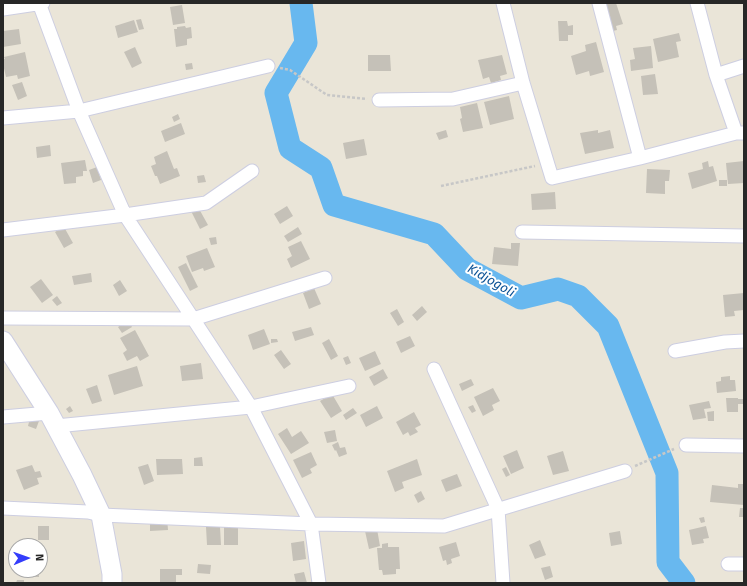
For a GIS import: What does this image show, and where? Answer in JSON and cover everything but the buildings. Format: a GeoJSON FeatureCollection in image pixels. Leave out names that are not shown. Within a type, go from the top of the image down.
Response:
{"type":"FeatureCollection","features":[{"type":"Feature","properties":{"kind":"street"},"geometry":{"type":"LineString","coordinates":[[3,9],[40,3],[79,111],[125,215],[251,407],[311,524],[319,583]]}},
{"type":"Feature","properties":{"kind":"street"},"geometry":{"type":"LineString","coordinates":[[503,3],[523,83],[552,178],[740,133],[716,75],[697,3]]}},
{"type":"Feature","properties":{"kind":"street"},"geometry":{"type":"LineString","coordinates":[[599,3],[640,158]]}},
{"type":"Feature","properties":{"kind":"street"},"geometry":{"type":"LineString","coordinates":[[3,118],[79,111],[268,66]]}},
{"type":"Feature","properties":{"kind":"street"},"geometry":{"type":"LineString","coordinates":[[716,75],[744,66]]}},
{"type":"Feature","properties":{"kind":"street"},"geometry":{"type":"LineString","coordinates":[[379,100],[453,99],[523,83]]}},
{"type":"Feature","properties":{"kind":"street"},"geometry":{"type":"LineString","coordinates":[[3,230],[125,215],[206,202],[252,171]]}},
{"type":"Feature","properties":{"kind":"street"},"geometry":{"type":"LineString","coordinates":[[522,232],[744,236]]}},
{"type":"Feature","properties":{"kind":"street"},"geometry":{"type":"LineString","coordinates":[[3,318],[193,319],[325,278]]}},
{"type":"Feature","properties":{"kind":"street"},"geometry":{"type":"LineString","coordinates":[[3,341],[53,420],[82,475],[100,515],[112,574],[112,583]]}},
{"type":"Feature","properties":{"kind":"street"},"geometry":{"type":"LineString","coordinates":[[675,351],[725,342],[744,341]]}},
{"type":"Feature","properties":{"kind":"street"},"geometry":{"type":"LineString","coordinates":[[434,369],[498,509],[503,583]]}},
{"type":"Feature","properties":{"kind":"street"},"geometry":{"type":"LineString","coordinates":[[3,417],[53,420],[251,407],[349,386]]}},
{"type":"Feature","properties":{"kind":"street"},"geometry":{"type":"LineString","coordinates":[[686,445],[744,446]]}},
{"type":"Feature","properties":{"kind":"street"},"geometry":{"type":"LineString","coordinates":[[3,508],[88,512],[100,515],[311,524],[444,526],[625,470]]}},
{"type":"Feature","properties":{"kind":"street"},"geometry":{"type":"LineString","coordinates":[[728,564],[744,564]]}},
{"type":"Feature","properties":{"kind":"path"},"geometry":{"type":"LineString","coordinates":[[268,66],[290,70],[327,95],[379,100]]}},
{"type":"Feature","properties":{"kind":"path"},"geometry":{"type":"LineString","coordinates":[[441,186],[548,163]]}},
{"type":"Feature","properties":{"kind":"path"},"geometry":{"type":"LineString","coordinates":[[625,470],[686,445]]}},
{"type":"Feature","properties":{"kind":"waterway","name":"Kidjogoli"},"geometry":{"type":"LineString","coordinates":[[301,3],[306,43],[276,93],[290,148],[321,168],[334,205],[434,234],[467,269],[521,298],[558,289],[578,296],[608,326],[667,473],[668,562],[684,583]]}}]}
